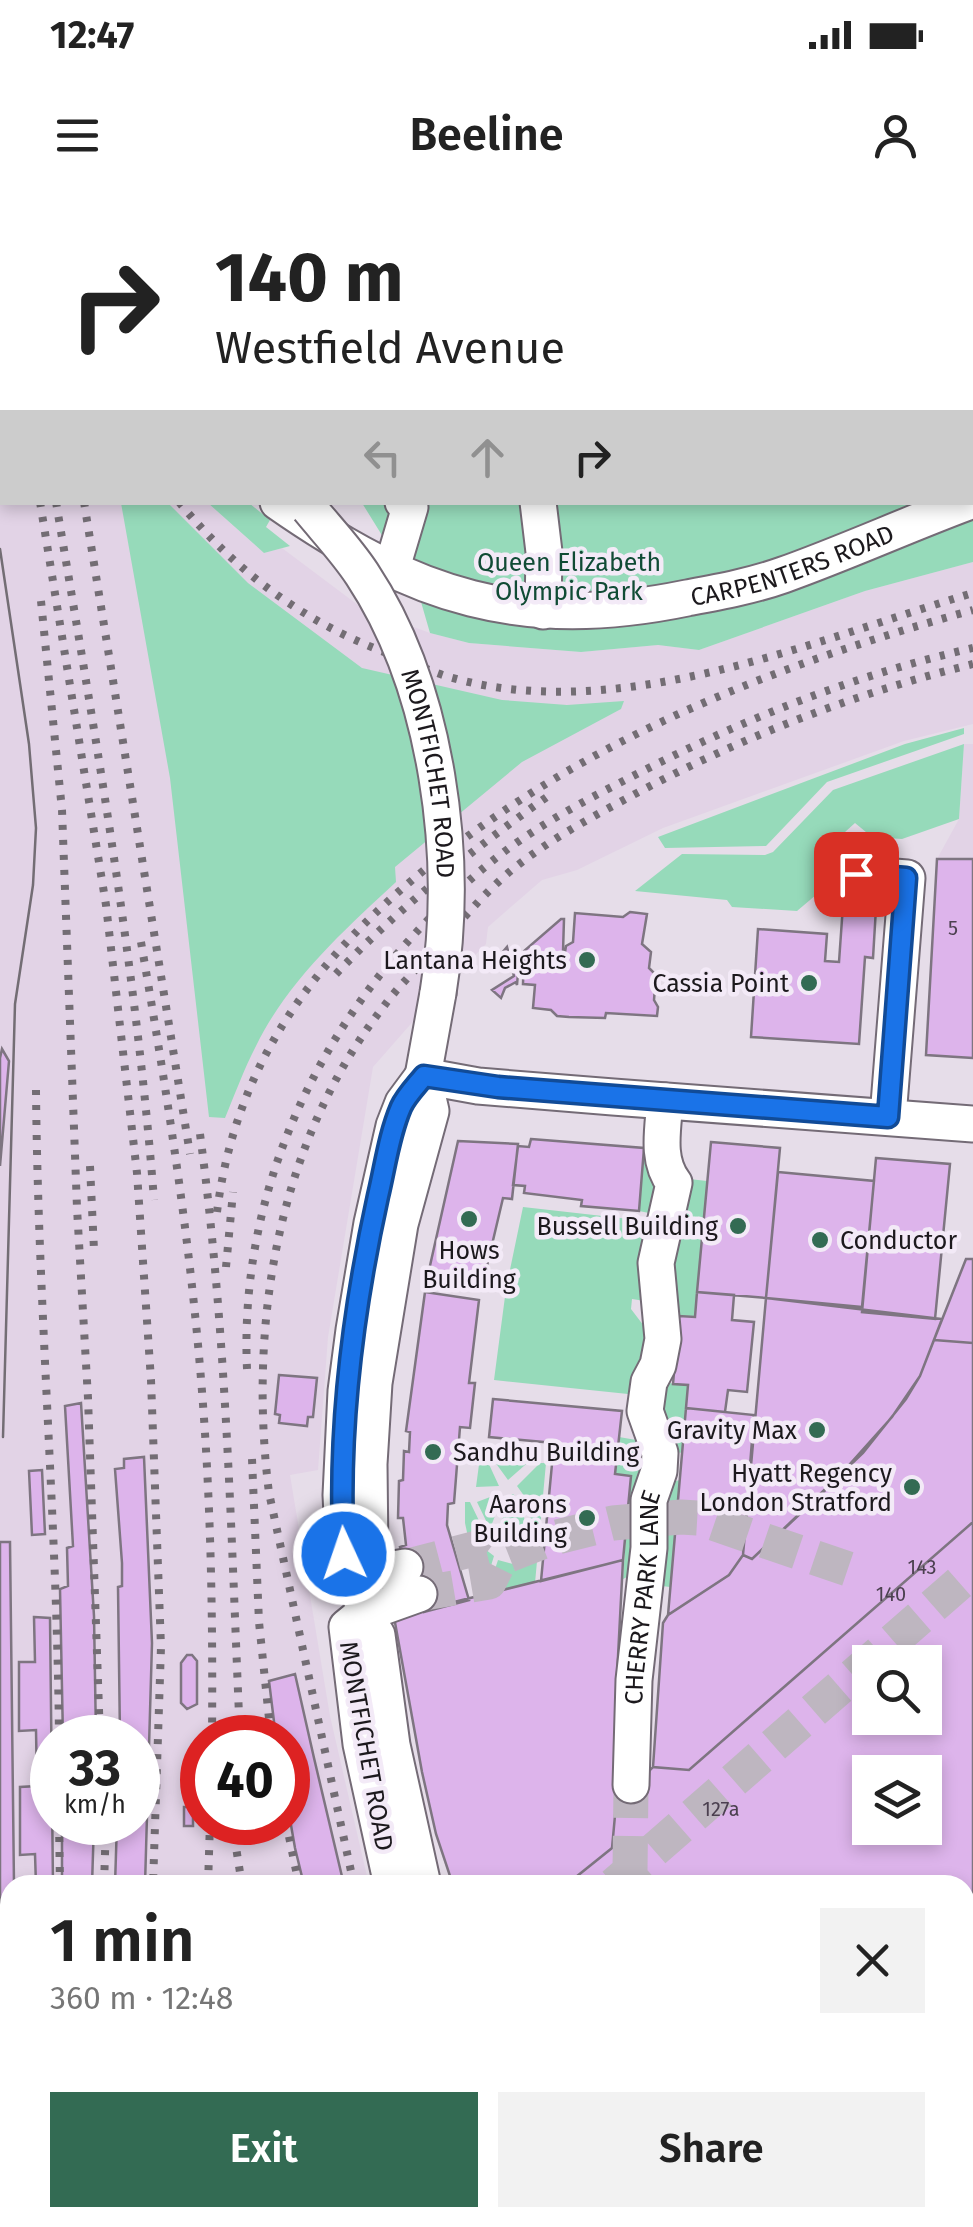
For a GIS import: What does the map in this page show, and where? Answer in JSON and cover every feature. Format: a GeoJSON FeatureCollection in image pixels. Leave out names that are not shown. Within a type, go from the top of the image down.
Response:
{"type":"FeatureCollection","features":[{"type":"Feature","properties":{"kind":"street","name":"CARPENTERS ROAD"},"geometry":{"type":"LineString","coordinates":[[282,505],[391,571],[474,600],[543,611],[625,611],[784,574],[961,505]]}},
{"type":"Feature","properties":{"kind":"street","name":"MONTFICHET ROAD"},"geometry":{"type":"LineString","coordinates":[[307,505],[361,572],[386,615],[418,692],[437,782],[444,856],[444,926],[438,993],[424,1076],[431,1110],[400,1224],[381,1334],[370,1424],[370,1554],[360,1575],[363,1614],[377,1635],[392,1745],[421,1875]]}},
{"type":"Feature","properties":{"kind":"street"},"geometry":{"type":"LineString","coordinates":[[391,571],[408,505]]}},
{"type":"Feature","properties":{"kind":"street"},"geometry":{"type":"LineString","coordinates":[[538,505],[544,552],[543,611]]}},
{"type":"Feature","properties":{"kind":"street"},"geometry":{"type":"LineString","coordinates":[[856,874],[906,878],[888,1117]]}},
{"type":"Feature","properties":{"kind":"street"},"geometry":{"type":"LineString","coordinates":[[424,1076],[478,1086],[973,1124]]}},
{"type":"Feature","properties":{"kind":"street","name":"CHERRY PARK LANE"},"geometry":{"type":"LineString","coordinates":[[631,1786],[634,1680],[649,1548],[649,1500],[659,1471],[660,1453],[646,1412],[649,1382],[658,1365],[663,1339],[656,1263],[674,1183],[666,1173],[662,1150],[665,1101]]}},
{"type":"Feature","properties":{"kind":"street"},"geometry":{"type":"LineString","coordinates":[[360,1575],[412,1580],[363,1614]]}},
{"type":"Feature","properties":{"kind":"street","name":"MONTFICHET ROAD"},"geometry":{"type":"LineString","coordinates":[[363,1614],[347,1627],[352,1691],[390,1875]]}},
{"type":"Feature","properties":{"kind":"shaded area"},"geometry":{"type":"Polygon","coordinates":[[[0,505],[210,505],[264,553],[282,548],[362,608],[469,643],[581,652],[658,645],[699,650],[865,591],[973,562],[973,724],[904,741],[663,828],[577,870],[542,880],[488,927],[486,944],[373,1067],[328,1337],[318,1470],[290,1475],[330,1716],[367,1875],[0,1875],[0,505]]]}},
{"type":"Feature","properties":{"kind":"shaded area"},"geometry":{"type":"Polygon","coordinates":[[[964,744],[973,744],[973,1058],[926,1055],[937,859],[959,819],[964,744]]]}},
{"type":"Feature","properties":{"kind":"green space"},"geometry":{"type":"Polygon","coordinates":[[[121,505],[170,505],[248,583],[362,668],[502,700],[567,705],[624,701],[621,709],[522,762],[395,867],[396,882],[337,938],[284,1000],[252,1055],[225,1118],[209,1117],[170,778],[121,505]]]}},
{"type":"Feature","properties":{"kind":"green space"},"geometry":{"type":"Polygon","coordinates":[[[210,505],[251,505],[270,520],[266,527],[290,546],[264,553],[210,505]]]}},
{"type":"Feature","properties":{"kind":"green space","name":"Queen Elizabeth Olympic Park"},"geometry":{"type":"Polygon","coordinates":[[[363,505],[973,505],[973,562],[865,591],[699,650],[658,645],[581,652],[469,643],[430,633],[419,595],[363,505]]]}},
{"type":"Feature","properties":{"kind":"green space"},"geometry":{"type":"Polygon","coordinates":[[[964,728],[964,734],[827,782],[766,846],[665,848],[658,837],[905,744],[964,728]]]}},
{"type":"Feature","properties":{"kind":"green space"},"geometry":{"type":"Polygon","coordinates":[[[964,744],[959,819],[902,839],[872,837],[855,823],[825,850],[823,889],[797,911],[732,907],[727,900],[635,891],[682,854],[773,852],[833,790],[964,744]]]}},
{"type":"Feature","properties":{"kind":"green space"},"geometry":{"type":"Polygon","coordinates":[[[646,1134],[658,1136],[654,1214],[639,1211],[646,1134]]]}},
{"type":"Feature","properties":{"kind":"green space"},"geometry":{"type":"Polygon","coordinates":[[[689,1179],[707,1181],[695,1317],[675,1315],[665,1278],[689,1179]]]}},
{"type":"Feature","properties":{"kind":"green space"},"geometry":{"type":"Polygon","coordinates":[[[523,1207],[647,1221],[651,1225],[645,1301],[632,1299],[631,1309],[650,1334],[628,1394],[494,1380],[506,1289],[523,1207]]]}},
{"type":"Feature","properties":{"kind":"green space"},"geometry":{"type":"Polygon","coordinates":[[[663,1385],[688,1385],[683,1453],[669,1451],[658,1418],[663,1385]]]}},
{"type":"Feature","properties":{"kind":"green space"},"geometry":{"type":"Polygon","coordinates":[[[619,1437],[647,1445],[631,1575],[623,1579],[630,1476],[615,1474],[619,1437]]]}},
{"type":"Feature","properties":{"kind":"green space"},"geometry":{"type":"Polygon","coordinates":[[[495,1452],[533,1458],[508,1480],[492,1458],[495,1452]]]}},
{"type":"Feature","properties":{"kind":"green space"},"geometry":{"type":"Polygon","coordinates":[[[480,1457],[487,1460],[499,1486],[476,1487],[480,1457]]]}},
{"type":"Feature","properties":{"kind":"green space"},"geometry":{"type":"Polygon","coordinates":[[[540,1463],[546,1463],[535,1583],[481,1597],[465,1523],[465,1502],[470,1502],[484,1531],[481,1546],[494,1556],[490,1569],[495,1584],[500,1580],[495,1569],[498,1560],[513,1564],[515,1570],[524,1567],[532,1547],[530,1504],[517,1486],[540,1463]]]}},
{"type":"Feature","properties":{"kind":"green space"},"geometry":{"type":"Polygon","coordinates":[[[680,1480],[670,1587],[662,1586],[659,1531],[672,1482],[680,1480]]]}},
{"type":"Feature","properties":{"kind":"green space"},"geometry":{"type":"Polygon","coordinates":[[[498,1494],[502,1497],[490,1529],[477,1502],[498,1494]]]}},
{"type":"Feature","properties":{"kind":"green space"},"geometry":{"type":"Polygon","coordinates":[[[513,1494],[523,1504],[526,1540],[522,1544],[499,1534],[508,1497],[513,1494]]]}},
{"type":"Feature","properties":{"kind":"building"},"geometry":{"type":"Polygon","coordinates":[[[937,859],[973,859],[973,1058],[926,1055],[937,859]]]}},
{"type":"Feature","properties":{"kind":"building","name":"Cassia Point"},"geometry":{"type":"Polygon","coordinates":[[[843,905],[876,908],[873,958],[865,957],[859,1044],[751,1037],[758,929],[827,934],[825,961],[839,962],[843,905]]]}},
{"type":"Feature","properties":{"kind":"building","name":"Lantana Heights"},"geometry":{"type":"Polygon","coordinates":[[[630,912],[647,914],[642,944],[651,952],[649,968],[656,975],[657,1016],[606,1013],[605,1018],[569,1017],[533,1008],[535,985],[523,984],[524,951],[564,919],[565,952],[573,942],[575,913],[623,917],[630,912]]]}},
{"type":"Feature","properties":{"kind":"building"},"geometry":{"type":"Polygon","coordinates":[[[507,947],[512,967],[518,973],[517,985],[516,982],[505,988],[501,998],[492,990],[514,976],[501,954],[507,947]]]}},
{"type":"Feature","properties":{"kind":"building"},"geometry":{"type":"Polygon","coordinates":[[[2,1049],[9,1061],[0,1166],[0,1058],[2,1049]]]}},
{"type":"Feature","properties":{"kind":"building","name":"Hows Building"},"geometry":{"type":"Polygon","coordinates":[[[531,1139],[644,1148],[639,1211],[581,1206],[582,1200],[524,1193],[525,1186],[513,1185],[518,1146],[529,1147],[531,1139]]]}},
{"type":"Feature","properties":{"kind":"building","name":"Hows Building"},"geometry":{"type":"Polygon","coordinates":[[[458,1141],[518,1144],[512,1199],[503,1198],[482,1287],[427,1279],[458,1141]]]}},
{"type":"Feature","properties":{"kind":"building","name":"Bussell Building"},"geometry":{"type":"Polygon","coordinates":[[[711,1142],[780,1148],[766,1298],[697,1292],[711,1142]]]}},
{"type":"Feature","properties":{"kind":"building"},"geometry":{"type":"Polygon","coordinates":[[[876,1158],[950,1164],[935,1319],[862,1312],[876,1158]]]}},
{"type":"Feature","properties":{"kind":"building","name":"Conductor"},"geometry":{"type":"Polygon","coordinates":[[[778,1172],[874,1181],[862,1307],[766,1298],[778,1172]]]}},
{"type":"Feature","properties":{"kind":"building"},"geometry":{"type":"Polygon","coordinates":[[[966,1259],[973,1259],[973,1343],[934,1340],[966,1259]]]}},
{"type":"Feature","properties":{"kind":"building","name":"Sandhu Building"},"geometry":{"type":"Polygon","coordinates":[[[425,1292],[479,1300],[469,1383],[475,1383],[470,1428],[460,1427],[454,1503],[448,1504],[447,1525],[469,1600],[424,1612],[415,1580],[405,1567],[400,1547],[406,1545],[403,1518],[398,1518],[399,1481],[403,1480],[404,1451],[409,1452],[410,1432],[406,1431],[425,1292]]]}},
{"type":"Feature","properties":{"kind":"building"},"geometry":{"type":"Polygon","coordinates":[[[697,1292],[734,1295],[732,1320],[754,1322],[747,1392],[728,1390],[725,1412],[686,1408],[688,1385],[673,1384],[679,1316],[695,1317],[697,1292]]]}},
{"type":"Feature","properties":{"kind":"building","name":"Gravity Max"},"geometry":{"type":"Polygon","coordinates":[[[766,1298],[942,1319],[920,1376],[892,1417],[832,1484],[752,1559],[743,1555],[766,1298]]]}},
{"type":"Feature","properties":{"kind":"building"},"geometry":{"type":"Polygon","coordinates":[[[934,1340],[973,1343],[973,1522],[689,1770],[653,1767],[663,1623],[668,1615],[729,1575],[743,1555],[752,1559],[863,1453],[906,1399],[934,1340]]]}},
{"type":"Feature","properties":{"kind":"building"},"geometry":{"type":"Polygon","coordinates":[[[279,1375],[317,1378],[313,1417],[308,1417],[307,1426],[279,1423],[280,1415],[275,1414],[279,1375]]]}},
{"type":"Feature","properties":{"kind":"building","name":"Aarons Building"},"geometry":{"type":"Polygon","coordinates":[[[493,1399],[622,1411],[615,1474],[631,1476],[623,1560],[541,1581],[554,1443],[489,1437],[493,1399]]]}},
{"type":"Feature","properties":{"kind":"building"},"geometry":{"type":"Polygon","coordinates":[[[81,1403],[94,1616],[96,1715],[63,1715],[60,1589],[68,1586],[67,1548],[73,1546],[65,1406],[81,1403]]]}},
{"type":"Feature","properties":{"kind":"building"},"geometry":{"type":"Polygon","coordinates":[[[686,1408],[754,1415],[743,1555],[729,1575],[668,1615],[686,1408]]]}},
{"type":"Feature","properties":{"kind":"building"},"geometry":{"type":"Polygon","coordinates":[[[144,1457],[152,1643],[150,1715],[120,1715],[118,1587],[122,1586],[122,1563],[115,1469],[124,1468],[124,1459],[144,1457]]]}},
{"type":"Feature","properties":{"kind":"building"},"geometry":{"type":"Polygon","coordinates":[[[42,1470],[45,1534],[32,1535],[29,1471],[42,1470]]]}},
{"type":"Feature","properties":{"kind":"building"},"geometry":{"type":"Polygon","coordinates":[[[973,1522],[973,1875],[578,1875],[612,1848],[618,1783],[640,1781],[653,1767],[689,1770],[973,1522]]]}},
{"type":"Feature","properties":{"kind":"building"},"geometry":{"type":"Polygon","coordinates":[[[304,1533],[318,1533],[318,1553],[304,1553],[304,1533]]]}},
{"type":"Feature","properties":{"kind":"building"},"geometry":{"type":"Polygon","coordinates":[[[0,1542],[10,1542],[14,1875],[0,1875],[0,1542]]]}},
{"type":"Feature","properties":{"kind":"building"},"geometry":{"type":"Polygon","coordinates":[[[623,1560],[617,1676],[618,1783],[612,1848],[578,1875],[450,1875],[422,1772],[394,1617],[623,1560]]]}},
{"type":"Feature","properties":{"kind":"building"},"geometry":{"type":"Polygon","coordinates":[[[34,1617],[50,1618],[51,1715],[30,1715],[30,1730],[19,1731],[19,1662],[35,1662],[34,1617]]]}},
{"type":"Feature","properties":{"kind":"building"},"geometry":{"type":"Polygon","coordinates":[[[187,1655],[197,1661],[197,1704],[187,1709],[181,1703],[181,1663],[187,1655]]]}},
{"type":"Feature","properties":{"kind":"building"},"geometry":{"type":"Polygon","coordinates":[[[295,1674],[305,1715],[273,1715],[269,1681],[295,1674]]]}},
{"type":"Feature","properties":{"kind":"building"},"geometry":{"type":"Polygon","coordinates":[[[310,1739],[342,1875],[302,1875],[294,1845],[310,1845],[310,1739]]]}},
{"type":"Feature","properties":{"kind":"building"},"geometry":{"type":"Polygon","coordinates":[[[30,1786],[30,1845],[53,1845],[53,1875],[36,1875],[35,1854],[20,1855],[20,1787],[30,1786]]]}},
{"type":"Feature","properties":{"kind":"building"},"geometry":{"type":"Polygon","coordinates":[[[62,1845],[93,1845],[92,1875],[62,1875],[62,1845]]]}},
{"type":"Feature","properties":{"kind":"building"},"geometry":{"type":"Polygon","coordinates":[[[116,1845],[146,1845],[145,1875],[115,1875],[116,1845]]]}},
{"type":"Feature","properties":{"kind":"tunnel"},"geometry":{"type":"LineString","coordinates":[[419,1594],[489,1582],[501,1558],[549,1539],[613,1523],[681,1517],[698,1518],[851,1570]]}},
{"type":"Feature","properties":{"kind":"tunnel"},"geometry":{"type":"LineString","coordinates":[[405,1567],[485,1546],[501,1558]]}},
{"type":"Feature","properties":{"kind":"tunnel"},"geometry":{"type":"LineString","coordinates":[[625,1875],[973,1571]]}},
{"type":"Feature","properties":{"kind":"tunnel"},"geometry":{"type":"LineString","coordinates":[[630,1871],[631,1785]]}},
{"type":"Feature","properties":{"kind":"tram line"},"geometry":{"type":"LineString","coordinates":[[0,549],[29,744],[36,828],[33,885],[15,1004],[3,1437]]}},
{"type":"Feature","properties":{"kind":"railway"},"geometry":{"type":"LineString","coordinates":[[40,505],[106,905],[137,1173],[151,1380],[161,1647],[153,1875]]}},
{"type":"Feature","properties":{"kind":"railway"},"geometry":{"type":"LineString","coordinates":[[56,505],[125,937],[154,1200]]}},
{"type":"Feature","properties":{"kind":"railway"},"geometry":{"type":"LineString","coordinates":[[84,505],[190,1154]]}},
{"type":"Feature","properties":{"kind":"railway"},"geometry":{"type":"LineString","coordinates":[[182,505],[249,574],[330,628],[442,675],[514,689],[580,691],[647,685],[714,671],[781,654],[973,593]]}},
{"type":"Feature","properties":{"kind":"railway"},"geometry":{"type":"LineString","coordinates":[[41,601],[62,810],[99,1715]]}},
{"type":"Feature","properties":{"kind":"railway"},"geometry":{"type":"LineString","coordinates":[[217,1212],[227,1157],[243,1106],[263,1059],[289,1015],[354,935],[434,862],[558,777],[690,709],[829,654],[973,610]]}},
{"type":"Feature","properties":{"kind":"railway"},"geometry":{"type":"LineString","coordinates":[[247,1369],[249,1295],[260,1223],[280,1153],[309,1087],[345,1024],[387,965],[437,911],[524,837],[674,756],[757,718],[842,686],[973,648]]}},
{"type":"Feature","properties":{"kind":"railway"},"geometry":{"type":"LineString","coordinates":[[352,1875],[269,1493],[263,1365],[278,1238],[295,1176],[318,1116],[347,1059],[390,998],[493,886],[572,828],[758,735],[843,703],[973,664]]}},
{"type":"Feature","properties":{"kind":"railway"},"geometry":{"type":"LineString","coordinates":[[336,974],[439,879],[551,794]]}},
{"type":"Feature","properties":{"kind":"railway"},"geometry":{"type":"LineString","coordinates":[[141,942],[176,1160],[201,1379],[211,1558],[212,1715]]}},
{"type":"Feature","properties":{"kind":"railway"},"geometry":{"type":"LineString","coordinates":[[36,1090],[58,1715]]}},
{"type":"Feature","properties":{"kind":"railway"},"geometry":{"type":"LineString","coordinates":[[200,1134],[222,1360],[239,1715]]}},
{"type":"Feature","properties":{"kind":"railway"},"geometry":{"type":"LineString","coordinates":[[90,1166],[94,1250]]}},
{"type":"Feature","properties":{"kind":"railway"},"geometry":{"type":"LineString","coordinates":[[226,1267],[233,1192]]}},
{"type":"Feature","properties":{"kind":"railway"},"geometry":{"type":"LineString","coordinates":[[252,1459],[259,1622],[269,1715]]}},
{"type":"Feature","properties":{"kind":"railway"},"geometry":{"type":"LineString","coordinates":[[59,1845],[60,1875]]}},
{"type":"Feature","properties":{"kind":"railway"},"geometry":{"type":"LineString","coordinates":[[104,1875],[105,1845]]}},
{"type":"Feature","properties":{"kind":"railway"},"geometry":{"type":"LineString","coordinates":[[208,1875],[209,1845]]}},
{"type":"Feature","properties":{"kind":"railway"},"geometry":{"type":"LineString","coordinates":[[236,1845],[240,1875]]}},
{"type":"Feature","properties":{"kind":"railway"},"geometry":{"type":"LineString","coordinates":[[291,1845],[297,1875]]}},
{"type":"Feature","properties":{"kind":"place","name":"Lantana Heights"},"geometry":{"type":"Point","coordinates":[587,960]}},
{"type":"Feature","properties":{"kind":"place","name":"Cassia Point"},"geometry":{"type":"Point","coordinates":[809,983]}},
{"type":"Feature","properties":{"kind":"place","name":"Hows Building"},"geometry":{"type":"Point","coordinates":[469,1219]}},
{"type":"Feature","properties":{"kind":"place","name":"Bussell Building"},"geometry":{"type":"Point","coordinates":[738,1226]}},
{"type":"Feature","properties":{"kind":"place","name":"Conductor"},"geometry":{"type":"Point","coordinates":[820,1240]}},
{"type":"Feature","properties":{"kind":"place","name":"Gravity Max"},"geometry":{"type":"Point","coordinates":[817,1430]}},
{"type":"Feature","properties":{"kind":"place","name":"Sandhu Building"},"geometry":{"type":"Point","coordinates":[433,1452]}},
{"type":"Feature","properties":{"kind":"place","name":"Hyatt Regency London Stratford"},"geometry":{"type":"Point","coordinates":[912,1487]}},
{"type":"Feature","properties":{"kind":"place","name":"Aarons Building"},"geometry":{"type":"Point","coordinates":[587,1518]}},
{"type":"Feature","properties":{"kind":"route"},"geometry":{"type":"LineString","coordinates":[[344,1554],[341,1496],[346,1391],[372,1223],[402,1104],[424,1076],[478,1086],[888,1117],[906,878],[856,874]]}}]}
